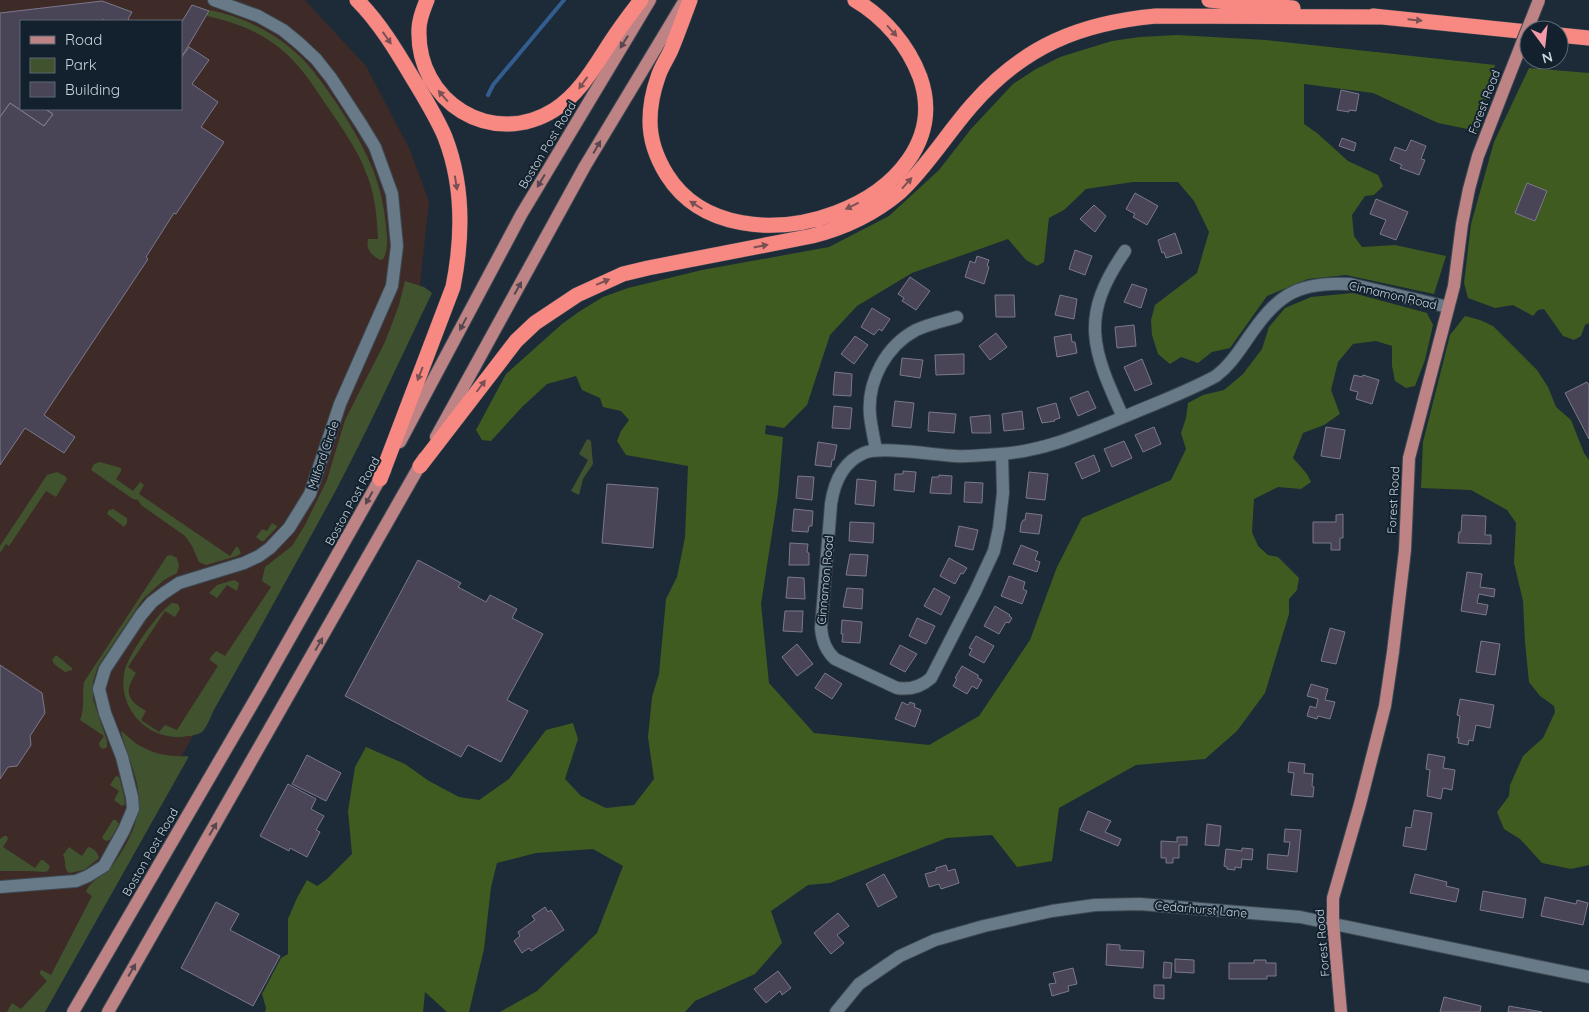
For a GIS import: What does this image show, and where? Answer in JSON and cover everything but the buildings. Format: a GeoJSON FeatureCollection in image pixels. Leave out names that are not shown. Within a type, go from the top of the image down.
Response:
{"type":"FeatureCollection","features":[{"type":"Feature","properties":{"kind":"highway"},"geometry":{"type":"LineString","coordinates":[[356,0],[377,23],[399,54],[433,112],[452,159],[461,216],[459,257],[452,288],[380,478]]}},
{"type":"Feature","properties":{"kind":"highway"},"geometry":{"type":"LineString","coordinates":[[426,0],[419,28],[420,47],[428,74],[434,84],[449,103],[472,118],[498,124],[510,124],[523,123],[555,110],[577,91],[641,0]]}},
{"type":"Feature","properties":{"kind":"highway"},"geometry":{"type":"LineString","coordinates":[[690,0],[671,51],[658,76],[653,94],[650,122],[657,158],[674,186],[699,208],[726,220],[754,226],[793,224],[828,216],[864,200],[897,172],[919,142],[925,125],[926,107],[924,88],[917,68],[907,50],[893,32],[855,0]]}},
{"type":"Feature","properties":{"kind":"highway"},"geometry":{"type":"LineString","coordinates":[[1210,0],[1519,31]]}},
{"type":"Feature","properties":{"kind":"highway"},"geometry":{"type":"LineString","coordinates":[[420,466],[516,341],[556,308],[577,295],[622,274],[812,236],[835,230],[856,221],[879,208],[900,192],[973,104],[989,88],[1033,52],[1054,41],[1100,24],[1123,19],[1156,16],[1383,17]]}},
{"type":"Feature","properties":{"kind":"highway"},"geometry":{"type":"LineString","coordinates":[[1569,36],[1589,38]]}},
{"type":"Feature","properties":{"kind":"main road","name":"Boston Post Road"},"geometry":{"type":"LineString","coordinates":[[72,1012],[260,691],[380,478],[522,215],[650,0]]}},
{"type":"Feature","properties":{"kind":"main road"},"geometry":{"type":"LineString","coordinates":[[108,1012],[420,466],[585,166],[685,0]]}},
{"type":"Feature","properties":{"kind":"main road","name":"Forest Road"},"geometry":{"type":"LineString","coordinates":[[1341,1012],[1332,898],[1360,804],[1384,706],[1393,652],[1405,550],[1409,458],[1454,286],[1462,224],[1478,156],[1539,0]]}},
{"type":"Feature","properties":{"kind":"street","name":"Milford Circle"},"geometry":{"type":"LineString","coordinates":[[0,887],[76,881],[104,866],[124,830],[132,809],[132,797],[122,757],[105,713],[99,689],[105,668],[152,602],[180,583],[244,563],[259,556],[270,548],[289,528],[310,494],[340,404],[392,286],[396,246],[392,194],[375,147],[361,124],[331,78],[316,59],[300,44],[283,30],[258,16],[214,0]]}},
{"type":"Feature","properties":{"kind":"street"},"geometry":{"type":"LineString","coordinates":[[1123,417],[1099,360],[1095,326],[1096,308],[1104,287],[1125,251]]}},
{"type":"Feature","properties":{"kind":"street","name":"Cinnamon Road"},"geometry":{"type":"LineString","coordinates":[[1002,454],[1003,493],[1000,528],[989,564],[931,678],[919,686],[903,688],[886,684],[835,659],[825,646],[821,628],[831,504],[835,486],[842,473],[853,460],[866,452],[876,450],[956,456],[1002,454],[1053,445],[1076,438],[1216,376],[1232,362],[1268,310],[1278,301],[1299,290],[1324,284],[1350,284],[1448,307]]}},
{"type":"Feature","properties":{"kind":"street"},"geometry":{"type":"LineString","coordinates":[[876,450],[870,404],[872,388],[885,358],[902,339],[914,331],[957,317]]}},
{"type":"Feature","properties":{"kind":"street","name":"Cedarhurst Lane"},"geometry":{"type":"LineString","coordinates":[[836,1012],[859,984],[900,956],[935,940],[984,926],[1052,911],[1095,905],[1140,904],[1300,917],[1333,922],[1589,977]]}},
{"type":"Feature","properties":{"kind":"shaded area"},"geometry":{"type":"Polygon","coordinates":[[[0,0],[305,0],[366,66],[410,150],[429,202],[415,329],[42,1012],[0,1012],[0,0]]]}},
{"type":"Feature","properties":{"kind":"green space"},"geometry":{"type":"Polygon","coordinates":[[[210,10],[233,16],[255,25],[285,43],[312,70],[337,104],[355,133],[376,177],[384,209],[387,234],[387,247],[383,259],[380,260],[374,256],[368,246],[368,239],[378,239],[375,206],[367,175],[349,139],[315,88],[288,55],[263,36],[232,23],[207,16],[210,10]]]}},
{"type":"Feature","properties":{"kind":"green space"},"geometry":{"type":"Polygon","coordinates":[[[1177,35],[1266,40],[1495,65],[1477,131],[1438,123],[1373,93],[1304,84],[1304,124],[1348,161],[1378,175],[1383,186],[1374,195],[1365,196],[1352,215],[1354,236],[1362,247],[1395,245],[1446,256],[1434,294],[1346,275],[1308,279],[1267,296],[1230,348],[1212,352],[1198,363],[1181,357],[1170,364],[1158,354],[1152,335],[1151,320],[1155,305],[1197,273],[1209,232],[1194,201],[1178,182],[1133,182],[1086,189],[1064,210],[1049,218],[1044,262],[1037,266],[1026,260],[1008,239],[912,273],[857,306],[830,335],[807,405],[784,428],[766,425],[765,434],[783,437],[778,495],[761,604],[769,683],[814,733],[929,745],[979,716],[1030,640],[1057,567],[1082,518],[1171,480],[1186,449],[1181,433],[1188,403],[1203,395],[1224,390],[1243,374],[1262,349],[1269,327],[1285,308],[1311,297],[1353,293],[1427,313],[1433,325],[1425,360],[1415,386],[1406,388],[1395,381],[1392,366],[1392,346],[1376,341],[1353,344],[1338,362],[1331,390],[1340,414],[1324,425],[1303,433],[1293,458],[1307,474],[1311,482],[1301,489],[1278,487],[1254,499],[1252,532],[1258,546],[1268,555],[1278,557],[1299,578],[1297,590],[1289,599],[1289,614],[1265,693],[1237,731],[1205,759],[1136,765],[1059,808],[1052,861],[1017,867],[992,835],[947,838],[830,883],[808,885],[771,911],[782,943],[755,974],[695,1001],[685,1012],[500,1012],[537,991],[597,933],[623,866],[593,849],[536,853],[497,863],[491,887],[484,949],[469,1012],[447,1012],[425,992],[423,1012],[265,1012],[266,1008],[262,994],[281,958],[288,954],[288,919],[297,898],[307,880],[317,886],[327,879],[352,854],[348,811],[355,767],[366,747],[405,764],[429,781],[459,797],[479,800],[509,779],[546,730],[573,723],[578,739],[565,779],[581,796],[606,808],[634,805],[654,779],[648,737],[652,697],[659,674],[666,599],[677,577],[685,537],[688,466],[626,455],[617,441],[629,420],[621,411],[603,407],[600,398],[582,390],[576,376],[547,384],[522,407],[491,441],[482,440],[476,430],[506,374],[562,324],[603,297],[628,288],[702,270],[829,247],[889,216],[939,170],[971,129],[1013,84],[1036,69],[1060,57],[1112,41],[1177,35]]]}},
{"type":"Feature","properties":{"kind":"green space"},"geometry":{"type":"Polygon","coordinates":[[[1528,70],[1589,73],[1589,323],[1585,325],[1581,336],[1574,340],[1563,336],[1544,309],[1538,310],[1533,316],[1513,305],[1495,308],[1468,298],[1464,283],[1471,224],[1494,142],[1528,70]]]}},
{"type":"Feature","properties":{"kind":"green space"},"geometry":{"type":"Polygon","coordinates":[[[405,281],[424,287],[432,293],[336,490],[206,727],[197,734],[174,737],[162,734],[150,729],[132,712],[126,700],[124,674],[136,646],[166,608],[172,603],[178,604],[180,609],[175,617],[165,611],[128,667],[136,673],[130,686],[129,695],[135,703],[146,711],[141,720],[159,732],[165,725],[177,730],[218,666],[210,658],[216,651],[225,656],[271,587],[262,581],[265,567],[292,546],[305,525],[327,480],[345,420],[385,342],[399,305],[405,281]]]}},
{"type":"Feature","properties":{"kind":"green space"},"geometry":{"type":"Polygon","coordinates":[[[1465,316],[1493,326],[1537,370],[1548,387],[1556,407],[1571,420],[1584,453],[1589,460],[1589,865],[1571,869],[1542,863],[1520,839],[1504,829],[1497,812],[1509,796],[1510,785],[1523,756],[1543,738],[1555,712],[1554,706],[1540,696],[1529,682],[1523,601],[1514,563],[1516,523],[1507,510],[1471,490],[1421,488],[1423,442],[1450,335],[1465,316]]]}},
{"type":"Feature","properties":{"kind":"green space"},"geometry":{"type":"Polygon","coordinates":[[[587,439],[591,441],[593,464],[583,479],[579,495],[571,491],[588,460],[579,454],[587,439]]]}},
{"type":"Feature","properties":{"kind":"green space"},"geometry":{"type":"Polygon","coordinates":[[[100,462],[121,468],[116,479],[133,491],[140,482],[144,485],[139,494],[230,556],[236,547],[238,547],[241,553],[237,556],[206,565],[199,562],[185,536],[141,505],[138,500],[133,499],[91,470],[94,464],[100,462]]]}},
{"type":"Feature","properties":{"kind":"green space"},"geometry":{"type":"Polygon","coordinates":[[[57,472],[67,479],[56,497],[46,491],[9,546],[6,544],[0,553],[0,546],[47,475],[57,472]]]}},
{"type":"Feature","properties":{"kind":"green space"},"geometry":{"type":"Polygon","coordinates":[[[113,509],[127,518],[127,523],[124,527],[107,514],[109,510],[113,509]]]}},
{"type":"Feature","properties":{"kind":"green space"},"geometry":{"type":"Polygon","coordinates":[[[272,523],[277,527],[264,541],[256,537],[262,529],[267,531],[272,523]]]}},
{"type":"Feature","properties":{"kind":"green space"},"geometry":{"type":"Polygon","coordinates":[[[171,555],[177,558],[179,566],[177,573],[164,580],[143,599],[98,666],[93,682],[93,699],[107,741],[107,747],[104,749],[100,747],[99,743],[104,736],[80,720],[84,682],[167,556],[171,555]]]}},
{"type":"Feature","properties":{"kind":"green space"},"geometry":{"type":"Polygon","coordinates":[[[234,580],[239,583],[237,591],[227,585],[217,598],[209,593],[217,585],[234,580]]]}},
{"type":"Feature","properties":{"kind":"green space"},"geometry":{"type":"Polygon","coordinates":[[[56,655],[72,670],[65,672],[54,664],[52,660],[56,655]]]}},
{"type":"Feature","properties":{"kind":"green space"},"geometry":{"type":"Polygon","coordinates":[[[121,731],[137,744],[149,750],[168,755],[188,756],[188,758],[45,1012],[7,1012],[12,1003],[21,1009],[47,981],[40,974],[40,971],[42,970],[51,975],[92,896],[86,892],[88,888],[115,862],[128,841],[136,821],[139,799],[138,788],[121,731]]]}},
{"type":"Feature","properties":{"kind":"green space"},"geometry":{"type":"Polygon","coordinates":[[[116,776],[119,777],[124,795],[125,804],[122,806],[114,800],[119,791],[110,785],[116,776]]]}},
{"type":"Feature","properties":{"kind":"green space"},"geometry":{"type":"Polygon","coordinates":[[[113,820],[116,820],[119,824],[110,840],[106,841],[102,838],[113,820]]]}},
{"type":"Feature","properties":{"kind":"green space"},"geometry":{"type":"Polygon","coordinates":[[[7,836],[8,839],[3,847],[35,868],[43,860],[50,866],[48,871],[0,871],[0,839],[7,836]]]}},
{"type":"Feature","properties":{"kind":"green space"},"geometry":{"type":"Polygon","coordinates":[[[69,847],[82,856],[88,847],[98,854],[99,858],[84,870],[69,873],[66,869],[63,855],[69,847]]]}},
{"type":"Feature","properties":{"kind":"waterway"},"geometry":{"type":"LineString","coordinates":[[488,95],[493,85],[564,0]]}}]}
